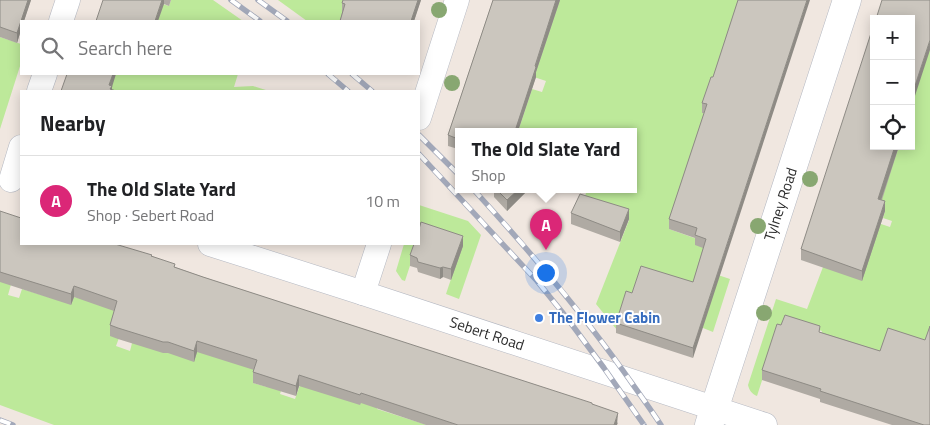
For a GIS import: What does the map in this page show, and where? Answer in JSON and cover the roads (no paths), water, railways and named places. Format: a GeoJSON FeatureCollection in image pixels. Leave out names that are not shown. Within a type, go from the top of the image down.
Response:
{"type":"FeatureCollection","features":[{"type":"Feature","properties":{"kind":"street"},"geometry":{"type":"LineString","coordinates":[[61,20],[68,0]]}},
{"type":"Feature","properties":{"kind":"street"},"geometry":{"type":"LineString","coordinates":[[420,115],[457,0]]}},
{"type":"Feature","properties":{"kind":"street","name":"Tylney Road"},"geometry":{"type":"LineString","coordinates":[[712,417],[847,0]]}},
{"type":"Feature","properties":{"kind":"street"},"geometry":{"type":"LineString","coordinates":[[39,90],[44,75]]}},
{"type":"Feature","properties":{"kind":"street"},"geometry":{"type":"LineString","coordinates":[[11,180],[20,150]]}},
{"type":"Feature","properties":{"kind":"street","name":"Sebert Road"},"geometry":{"type":"LineString","coordinates":[[213,245],[363,293],[712,417],[765,425]]}},
{"type":"Feature","properties":{"kind":"street"},"geometry":{"type":"LineString","coordinates":[[363,293],[379,245]]}},
{"type":"Feature","properties":{"kind":"railway"},"geometry":{"type":"LineString","coordinates":[[231,0],[259,20]]}},
{"type":"Feature","properties":{"kind":"railway"},"geometry":{"type":"LineString","coordinates":[[258,0],[286,20]]}},
{"type":"Feature","properties":{"kind":"railway"},"geometry":{"type":"LineString","coordinates":[[329,75],[347,90]]}},
{"type":"Feature","properties":{"kind":"railway"},"geometry":{"type":"LineString","coordinates":[[353,75],[371,90]]}},
{"type":"Feature","properties":{"kind":"railway"},"geometry":{"type":"LineString","coordinates":[[420,136],[455,171]]}},
{"type":"Feature","properties":{"kind":"railway"},"geometry":{"type":"LineString","coordinates":[[420,155],[455,193]]}},
{"type":"Feature","properties":{"kind":"railway"},"geometry":{"type":"LineString","coordinates":[[455,193],[537,281],[567,318],[644,425]]}},
{"type":"Feature","properties":{"kind":"railway"},"geometry":{"type":"LineString","coordinates":[[477,193],[570,301],[638,391],[661,425]]}},
{"type":"Feature","properties":{"kind":"railway"},"geometry":{"type":"LineString","coordinates":[[0,420],[13,425]]}},
{"type":"Feature","properties":{"kind":"place","name":"The Old Slate Yard"},"geometry":{"type":"Point","coordinates":[546,250]}},
{"type":"Feature","properties":{"kind":"place","name":"The Flower Cabin"},"geometry":{"type":"Point","coordinates":[539,318]}}]}
